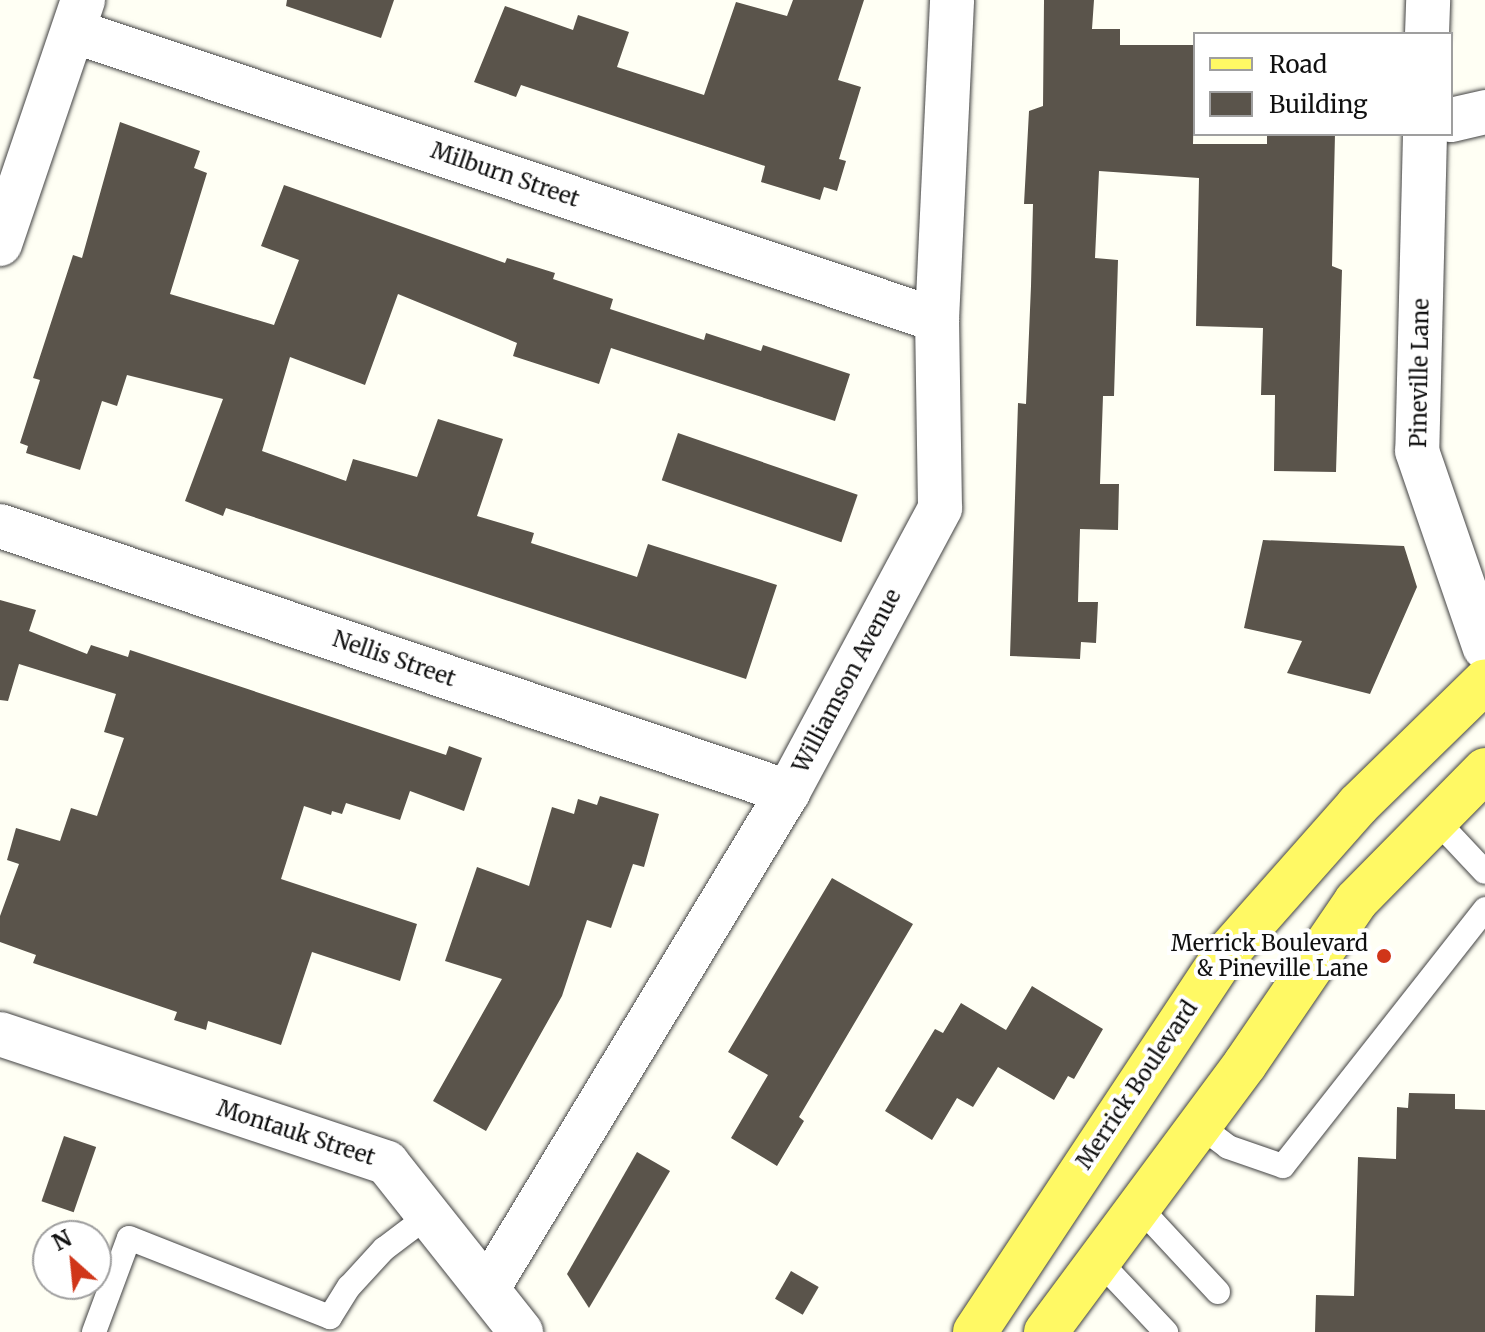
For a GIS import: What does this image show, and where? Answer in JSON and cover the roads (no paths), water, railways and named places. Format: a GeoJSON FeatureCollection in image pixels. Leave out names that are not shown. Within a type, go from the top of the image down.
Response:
{"type":"FeatureCollection","features":[{"type":"Feature","properties":{"kind":"main road","name":"Merrick Boulevard"},"geometry":{"type":"LineString","coordinates":[[975,1332],[1221,960],[1358,805],[1485,681]]}},
{"type":"Feature","properties":{"kind":"main road"},"geometry":{"type":"LineString","coordinates":[[1054,1329],[1099,1261],[1356,901],[1485,770]]}},
{"type":"Feature","properties":{"kind":"street","name":"Williamson Avenue"},"geometry":{"type":"LineString","coordinates":[[488,1288],[788,792],[940,508],[937,320],[952,0]]}},
{"type":"Feature","properties":{"kind":"street"},"geometry":{"type":"LineString","coordinates":[[1427,32],[1428,0]]}},
{"type":"Feature","properties":{"kind":"street","name":"Milburn Street"},"geometry":{"type":"LineString","coordinates":[[78,15],[937,320]]}},
{"type":"Feature","properties":{"kind":"street"},"geometry":{"type":"LineString","coordinates":[[0,244],[78,15]]}},
{"type":"Feature","properties":{"kind":"street"},"geometry":{"type":"LineString","coordinates":[[1453,120],[1485,112]]}},
{"type":"Feature","properties":{"kind":"street","name":"Pineville Lane"},"geometry":{"type":"LineString","coordinates":[[1425,136],[1417,451],[1485,648]]}},
{"type":"Feature","properties":{"kind":"street","name":"Nellis Street"},"geometry":{"type":"LineString","coordinates":[[0,526],[788,792]]}},
{"type":"Feature","properties":{"kind":"street","name":"Montauk Street"},"geometry":{"type":"LineString","coordinates":[[0,1034],[387,1163],[521,1332]]}},
{"type":"Feature","properties":{"kind":"lane"},"geometry":{"type":"LineString","coordinates":[[1436,820],[1485,872]]}},
{"type":"Feature","properties":{"kind":"lane"},"geometry":{"type":"LineString","coordinates":[[1199,1125],[1228,1147],[1283,1166],[1485,909]]}},
{"type":"Feature","properties":{"kind":"lane"},"geometry":{"type":"LineString","coordinates":[[1139,1207],[1218,1292]]}},
{"type":"Feature","properties":{"kind":"lane"},"geometry":{"type":"LineString","coordinates":[[94,1332],[129,1238],[327,1325],[349,1287],[384,1249],[429,1215]]}},
{"type":"Feature","properties":{"kind":"lane"},"geometry":{"type":"LineString","coordinates":[[1099,1261],[1166,1332]]}},
{"type":"Feature","properties":{"kind":"place","name":"Merrick Boulevard & Pineville Lane"},"geometry":{"type":"Point","coordinates":[1384,956]}}]}
